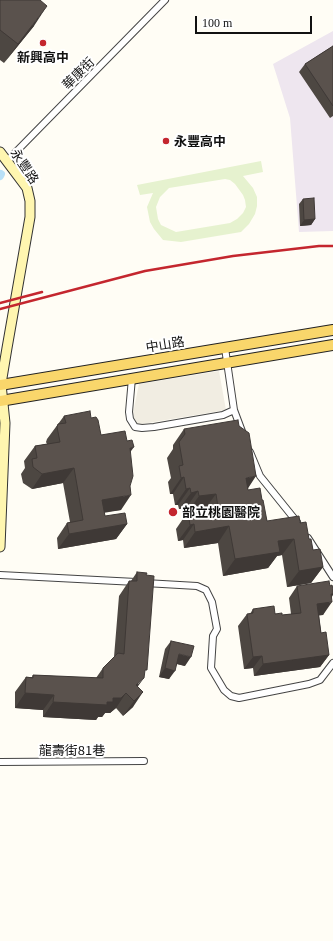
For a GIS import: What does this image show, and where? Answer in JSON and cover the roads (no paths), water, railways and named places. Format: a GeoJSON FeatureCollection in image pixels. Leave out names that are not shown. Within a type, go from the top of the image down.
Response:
{"type":"FeatureCollection","features":[{"type":"Feature","properties":{"kind":"main road","name":"中山路"},"geometry":{"type":"LineString","coordinates":[[1,384],[333,330]]}},
{"type":"Feature","properties":{"kind":"main road"},"geometry":{"type":"LineString","coordinates":[[2,400],[333,345]]}},
{"type":"Feature","properties":{"kind":"street","name":"華康街"},"geometry":{"type":"LineString","coordinates":[[7,161],[164,0]]}},
{"type":"Feature","properties":{"kind":"street","name":"永豐路"},"geometry":{"type":"LineString","coordinates":[[0,152],[27,188],[30,201],[30,217],[1,384],[5,423],[0,547]]}},
{"type":"Feature","properties":{"kind":"street"},"geometry":{"type":"LineString","coordinates":[[225,348],[234,410],[245,438]]}},
{"type":"Feature","properties":{"kind":"street"},"geometry":{"type":"LineString","coordinates":[[132,378],[129,412],[130,419],[135,427],[142,428],[223,415],[234,410]]}},
{"type":"Feature","properties":{"kind":"street"},"geometry":{"type":"LineString","coordinates":[[248,444],[260,476],[300,527]]}},
{"type":"Feature","properties":{"kind":"street"},"geometry":{"type":"LineString","coordinates":[[304,533],[333,577]]}},
{"type":"Feature","properties":{"kind":"street"},"geometry":{"type":"LineString","coordinates":[[0,575],[197,586],[206,590],[212,602],[217,629],[213,636],[211,668],[224,690],[231,696],[239,698],[309,684],[320,680],[333,663]]}},
{"type":"Feature","properties":{"kind":"street","name":"龍壽街81巷"},"geometry":{"type":"LineString","coordinates":[[0,762],[144,761]]}},
{"type":"Feature","properties":{"kind":"railway"},"geometry":{"type":"LineString","coordinates":[[0,309],[145,271],[233,256],[319,246],[333,246]]}},
{"type":"Feature","properties":{"kind":"railway"},"geometry":{"type":"LineString","coordinates":[[0,303],[42,292]]}},
{"type":"Feature","properties":{"kind":"place","name":"新興高中"},"geometry":{"type":"Point","coordinates":[43,43]}},
{"type":"Feature","properties":{"kind":"place","name":"永豐高中"},"geometry":{"type":"Point","coordinates":[166,141]}},
{"type":"Feature","properties":{"kind":"place","name":"部立桃園醫院"},"geometry":{"type":"Point","coordinates":[173,512]}}]}
